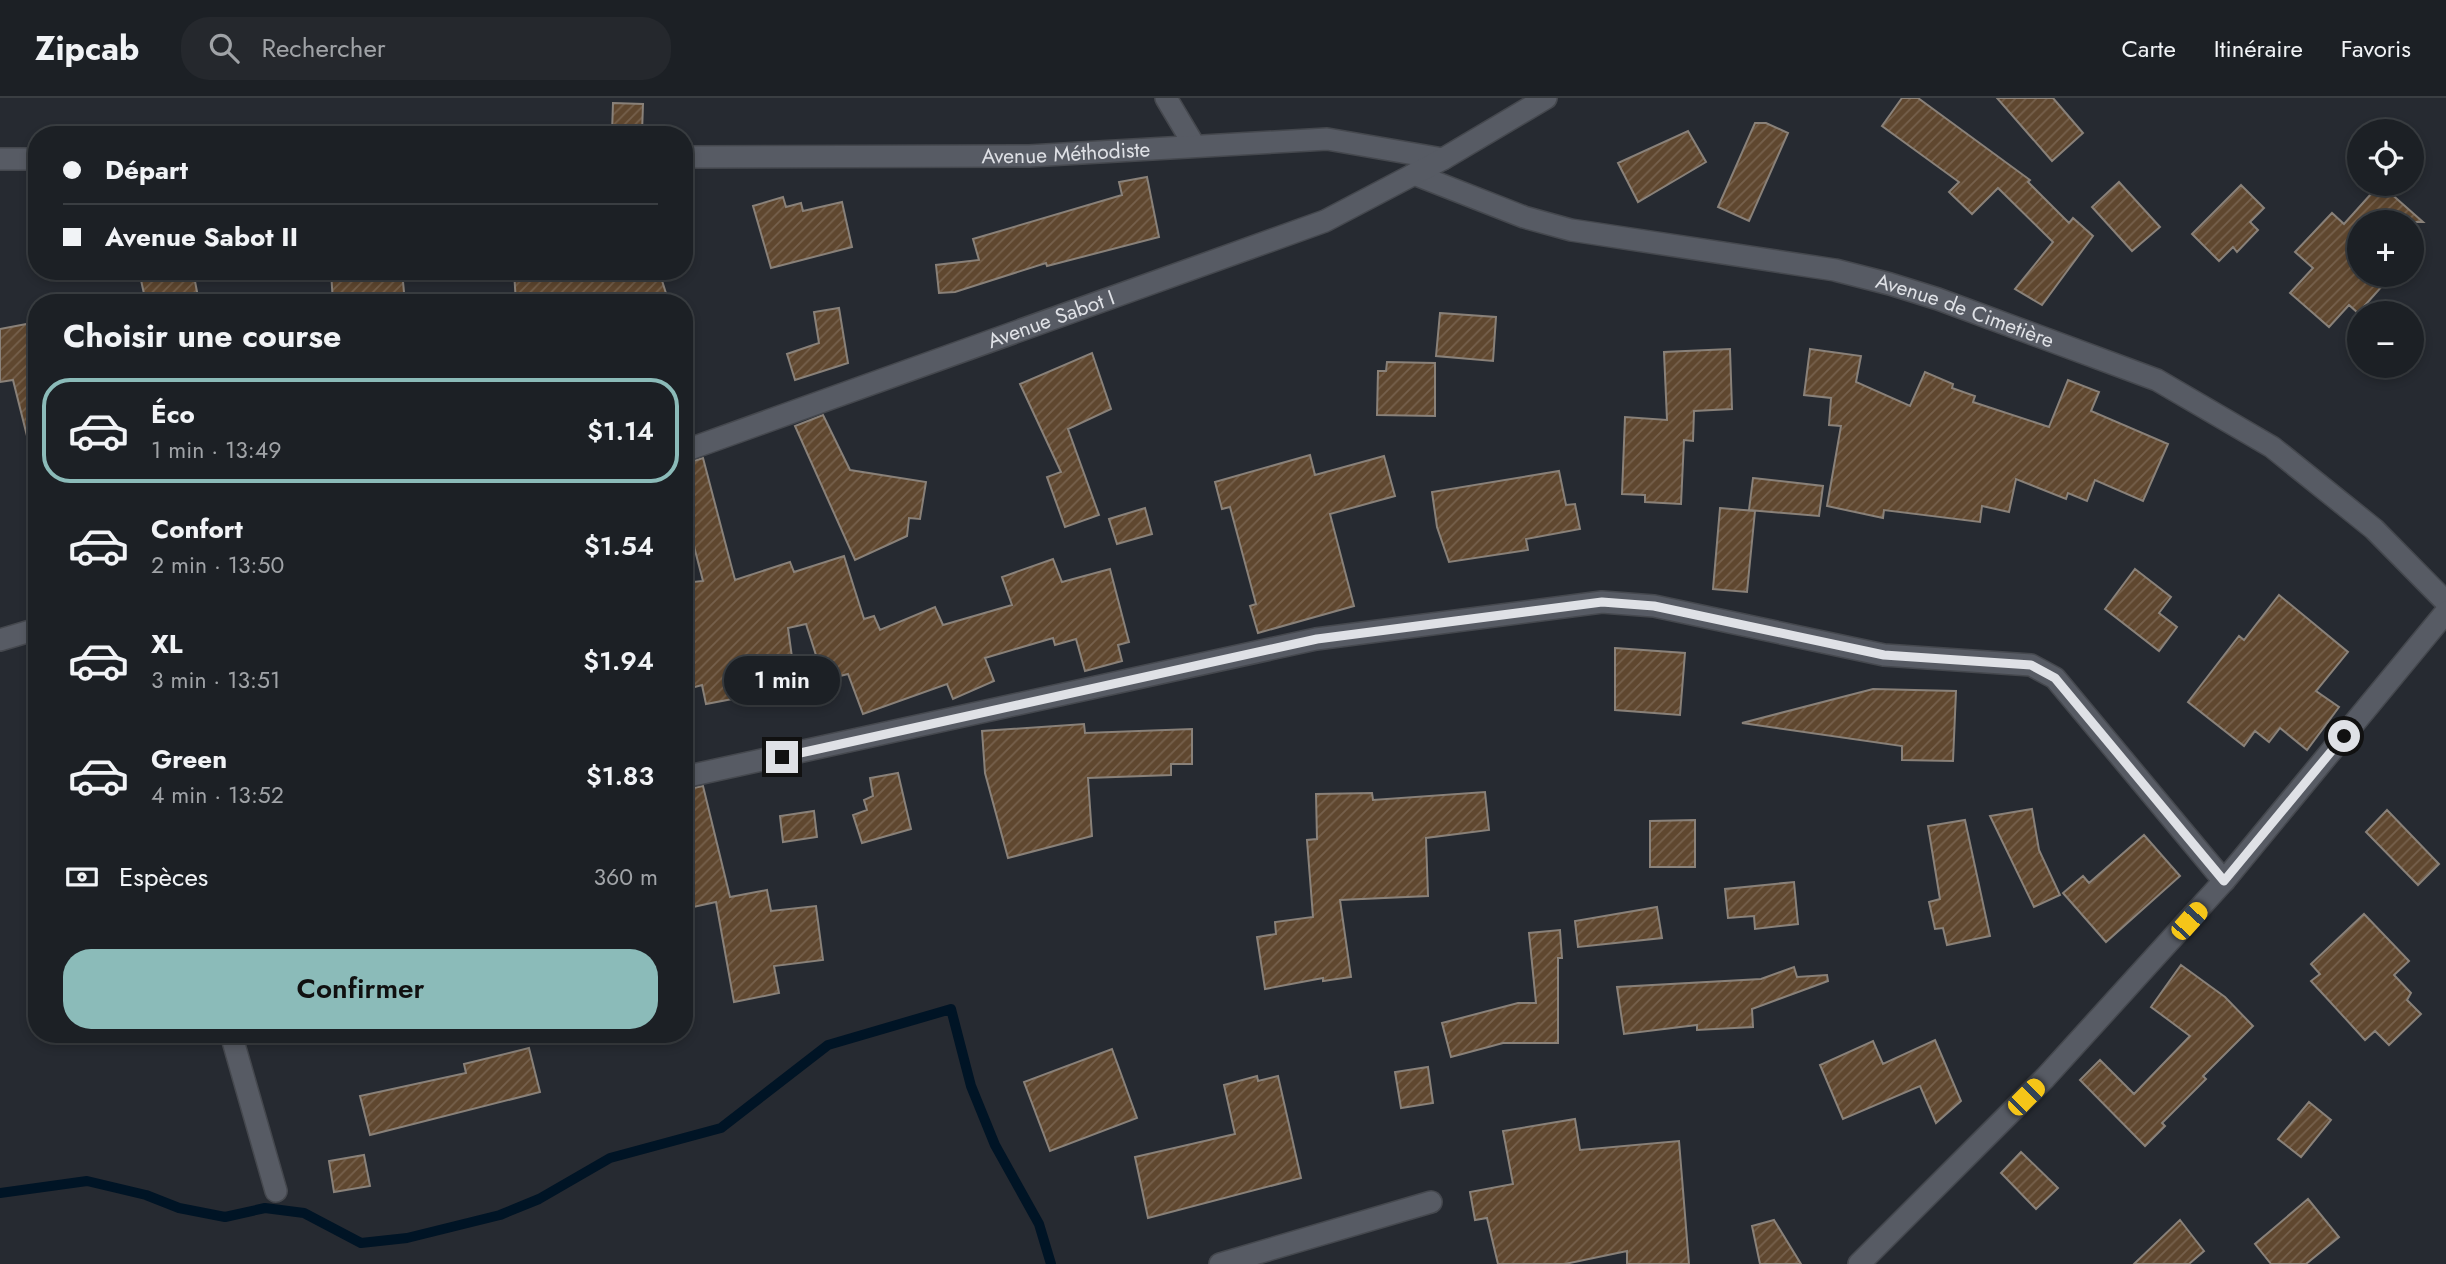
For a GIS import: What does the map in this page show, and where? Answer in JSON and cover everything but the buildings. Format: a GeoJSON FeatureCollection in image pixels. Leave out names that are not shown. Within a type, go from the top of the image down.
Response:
{"type":"FeatureCollection","features":[{"type":"Feature","properties":{"kind":"street"},"geometry":{"type":"LineString","coordinates":[[1166,98],[1194,145]]}},
{"type":"Feature","properties":{"kind":"street","name":"Avenue Sabot I"},"geometry":{"type":"LineString","coordinates":[[693,448],[1325,221],[1443,159],[1546,98]]}},
{"type":"Feature","properties":{"kind":"street","name":"Avenue Méthodiste"},"geometry":{"type":"LineString","coordinates":[[693,157],[1028,156],[1327,139],[1443,159]]}},
{"type":"Feature","properties":{"kind":"street"},"geometry":{"type":"LineString","coordinates":[[0,159],[28,159]]}},
{"type":"Feature","properties":{"kind":"street","name":"Avenue de Cimetière"},"geometry":{"type":"LineString","coordinates":[[1414,174],[1524,217],[1572,230],[1835,270],[1889,284],[1938,299],[2157,380],[2272,447],[2374,529],[2446,603]]}},
{"type":"Feature","properties":{"kind":"street"},"geometry":{"type":"LineString","coordinates":[[693,775],[1317,639],[1602,602],[1654,606],[1884,655],[2031,665],[2043,669],[2055,678],[2224,881]]}},
{"type":"Feature","properties":{"kind":"street"},"geometry":{"type":"LineString","coordinates":[[1859,1264],[2045,1078],[2224,881],[2446,612]]}},
{"type":"Feature","properties":{"kind":"street"},"geometry":{"type":"LineString","coordinates":[[0,640],[28,632]]}},
{"type":"Feature","properties":{"kind":"street"},"geometry":{"type":"LineString","coordinates":[[234,1043],[276,1191]]}},
{"type":"Feature","properties":{"kind":"street"},"geometry":{"type":"LineString","coordinates":[[1220,1264],[1431,1202]]}},
{"type":"Feature","properties":{"kind":"waterway"},"geometry":{"type":"LineString","coordinates":[[0,1193],[87,1181],[146,1195],[179,1208],[225,1217],[265,1208],[304,1213],[361,1243],[407,1238],[500,1215],[539,1199],[610,1158],[721,1128],[828,1045],[951,1009],[971,1086],[995,1145],[1039,1224],[1051,1264]]}},
{"type":"Feature","properties":{"kind":"route"},"geometry":{"type":"LineString","coordinates":[[782,757],[1317,639],[1602,602],[1654,606],[1884,655],[2031,665],[2043,669],[2055,678],[2224,881],[2344,736]]}}]}
